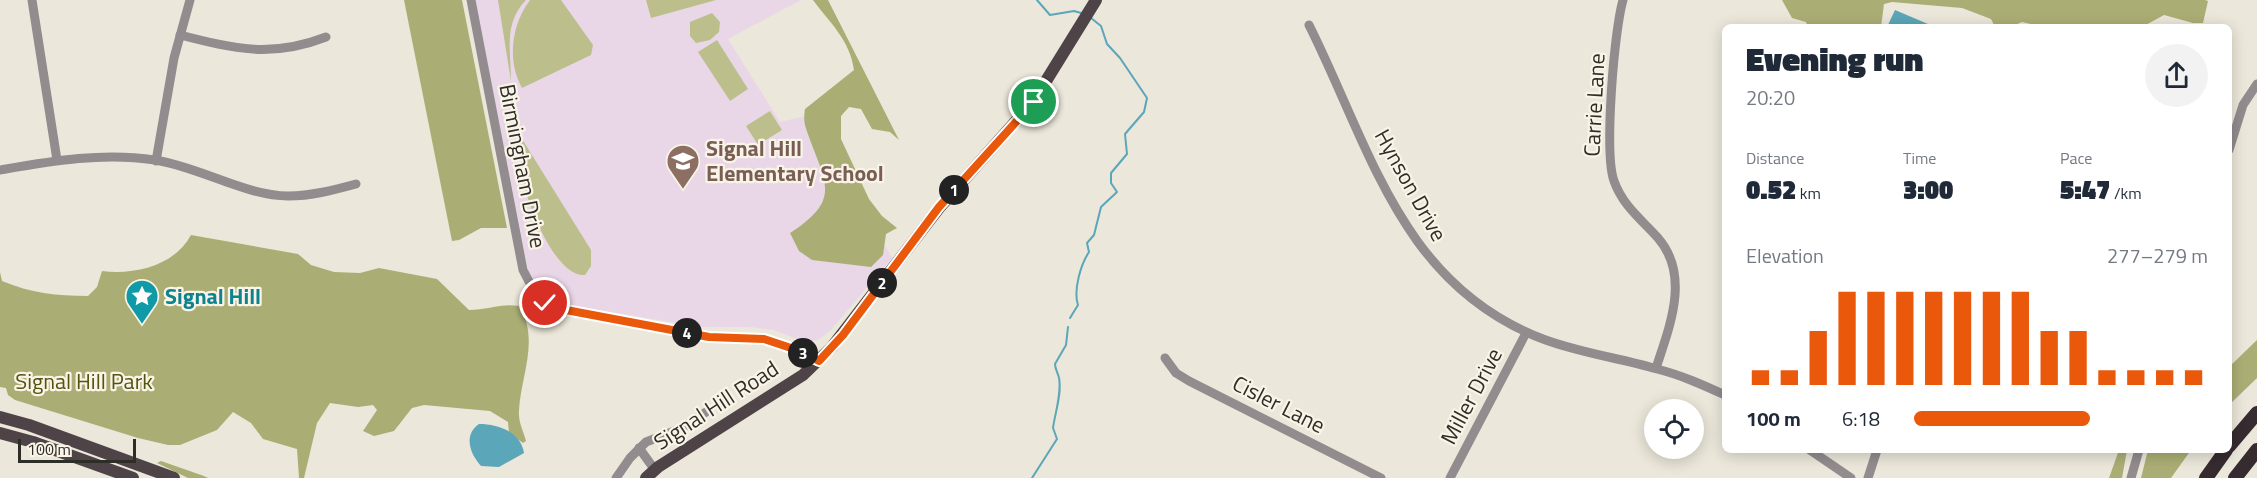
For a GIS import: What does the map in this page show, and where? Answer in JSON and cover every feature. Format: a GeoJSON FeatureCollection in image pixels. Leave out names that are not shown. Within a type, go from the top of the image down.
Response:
{"type":"FeatureCollection","features":[{"type":"Feature","properties":{"kind":"highway"},"geometry":{"type":"LineString","coordinates":[[2232,442],[2257,413]]}},
{"type":"Feature","properties":{"kind":"highway"},"geometry":{"type":"LineString","coordinates":[[2235,478],[2257,450]]}},
{"type":"Feature","properties":{"kind":"highway"},"geometry":{"type":"LineString","coordinates":[[2206,478],[2224,453]]}},
{"type":"Feature","properties":{"kind":"main road","name":"Signal Hill Road"},"geometry":{"type":"LineString","coordinates":[[650,474],[803,375],[819,361],[843,335],[939,207],[1034,102],[1096,0]]}},
{"type":"Feature","properties":{"kind":"main road"},"geometry":{"type":"LineString","coordinates":[[0,417],[29,424],[174,478]]}},
{"type":"Feature","properties":{"kind":"main road"},"geometry":{"type":"LineString","coordinates":[[0,433],[33,442],[134,478]]}},
{"type":"Feature","properties":{"kind":"street"},"geometry":{"type":"LineString","coordinates":[[32,0],[57,160]]}},
{"type":"Feature","properties":{"kind":"street"},"geometry":{"type":"LineString","coordinates":[[156,161],[169,81],[189,0]]}},
{"type":"Feature","properties":{"kind":"street","name":"Birmingham Drive"},"geometry":{"type":"LineString","coordinates":[[471,0],[523,270],[537,297],[559,309],[709,337],[764,339],[797,350],[819,361]]}},
{"type":"Feature","properties":{"kind":"street","name":"Carrie Lane"},"geometry":{"type":"LineString","coordinates":[[1623,0],[1609,158],[1621,196],[1635,216],[1659,239],[1673,268],[1676,290],[1673,318],[1656,368]]}},
{"type":"Feature","properties":{"kind":"street","name":"Hynson Drive"},"geometry":{"type":"LineString","coordinates":[[1309,25],[1388,195],[1421,249],[1443,275],[1473,302],[1526,333],[1564,346],[1656,368],[1722,394]]}},
{"type":"Feature","properties":{"kind":"street"},"geometry":{"type":"LineString","coordinates":[[180,35],[233,48],[258,51],[292,48],[327,37]]}},
{"type":"Feature","properties":{"kind":"street"},"geometry":{"type":"LineString","coordinates":[[2232,140],[2243,105],[2257,84]]}},
{"type":"Feature","properties":{"kind":"street"},"geometry":{"type":"LineString","coordinates":[[0,170],[57,160],[107,157],[156,161],[271,194],[302,196],[356,184]]}},
{"type":"Feature","properties":{"kind":"street","name":"Miller Drive"},"geometry":{"type":"LineString","coordinates":[[1450,478],[1526,333]]}},
{"type":"Feature","properties":{"kind":"street","name":"Cisler Lane"},"geometry":{"type":"LineString","coordinates":[[1165,358],[1176,373],[1189,381],[1381,478]]}},
{"type":"Feature","properties":{"kind":"street"},"geometry":{"type":"LineString","coordinates":[[616,478],[639,448],[650,440],[682,428],[706,412]]}},
{"type":"Feature","properties":{"kind":"street"},"geometry":{"type":"LineString","coordinates":[[639,448],[650,474]]}},
{"type":"Feature","properties":{"kind":"street"},"geometry":{"type":"LineString","coordinates":[[1814,453],[1851,478]]}},
{"type":"Feature","properties":{"kind":"street"},"geometry":{"type":"LineString","coordinates":[[1868,478],[1876,453]]}},
{"type":"Feature","properties":{"kind":"street"},"geometry":{"type":"LineString","coordinates":[[2131,478],[2138,453]]}},
{"type":"Feature","properties":{"kind":"shaded area","name":"Signal Hill Elementary School"},"geometry":{"type":"Polygon","coordinates":[[[475,0],[801,0],[728,39],[780,122],[810,115],[892,258],[830,331],[818,340],[805,342],[774,330],[751,327],[702,327],[573,306],[555,302],[537,292],[530,280],[475,0]]]}},
{"type":"Feature","properties":{"kind":"green space"},"geometry":{"type":"Polygon","coordinates":[[[404,0],[462,0],[507,228],[481,228],[459,240],[452,241],[404,0]]]}},
{"type":"Feature","properties":{"kind":"green space"},"geometry":{"type":"Polygon","coordinates":[[[498,0],[526,0],[519,9],[511,28],[511,81],[498,0]]]}},
{"type":"Feature","properties":{"kind":"green space"},"geometry":{"type":"Polygon","coordinates":[[[530,0],[561,0],[593,45],[591,55],[522,88],[514,66],[513,43],[519,20],[530,0]]]}},
{"type":"Feature","properties":{"kind":"green space"},"geometry":{"type":"Polygon","coordinates":[[[646,0],[716,0],[651,18],[646,0]]]}},
{"type":"Feature","properties":{"kind":"green space"},"geometry":{"type":"Polygon","coordinates":[[[813,0],[828,0],[899,140],[890,132],[872,129],[861,109],[849,107],[841,116],[841,139],[869,199],[882,216],[897,228],[886,234],[883,255],[871,267],[812,260],[799,251],[790,233],[817,211],[823,201],[825,191],[821,168],[805,127],[805,109],[854,70],[844,41],[813,0]]]}},
{"type":"Feature","properties":{"kind":"green space"},"geometry":{"type":"Polygon","coordinates":[[[1782,0],[2208,1],[2203,23],[2193,23],[2164,15],[2148,24],[2031,24],[2022,22],[1994,24],[1991,19],[1962,8],[1892,2],[1884,4],[1881,24],[1807,24],[1792,18],[1782,0]]]}},
{"type":"Feature","properties":{"kind":"green space"},"geometry":{"type":"Polygon","coordinates":[[[712,13],[720,22],[719,32],[710,40],[696,43],[690,36],[690,22],[712,13]]]}},
{"type":"Feature","properties":{"kind":"green space"},"geometry":{"type":"Polygon","coordinates":[[[717,40],[748,89],[730,101],[698,52],[717,40]]]}},
{"type":"Feature","properties":{"kind":"green space"},"geometry":{"type":"Polygon","coordinates":[[[770,111],[782,130],[758,145],[746,126],[770,111]]]}},
{"type":"Feature","properties":{"kind":"green space"},"geometry":{"type":"Polygon","coordinates":[[[522,139],[591,250],[591,266],[585,275],[574,273],[563,264],[552,251],[535,217],[528,200],[522,173],[523,150],[520,147],[522,139]]]}},
{"type":"Feature","properties":{"kind":"green space","name":"Signal Hill Park"},"geometry":{"type":"Polygon","coordinates":[[[191,235],[298,254],[311,265],[334,272],[360,273],[379,268],[437,279],[469,310],[507,305],[519,306],[525,319],[529,344],[519,414],[526,441],[523,443],[509,433],[508,422],[490,411],[424,405],[412,408],[394,431],[374,436],[363,431],[377,410],[373,405],[358,407],[330,403],[317,423],[304,478],[299,478],[297,449],[263,439],[251,423],[233,412],[217,430],[180,445],[168,445],[15,400],[8,395],[6,388],[0,387],[0,272],[2,281],[34,291],[88,296],[97,287],[102,271],[140,270],[152,266],[175,254],[191,235]]]}},
{"type":"Feature","properties":{"kind":"green space"},"geometry":{"type":"Polygon","coordinates":[[[2257,340],[2257,378],[2232,402],[2232,364],[2257,340]]]}},
{"type":"Feature","properties":{"kind":"green space"},"geometry":{"type":"Polygon","coordinates":[[[2118,453],[2126,453],[2122,478],[2109,478],[2118,453]]]}},
{"type":"Feature","properties":{"kind":"green space"},"geometry":{"type":"Polygon","coordinates":[[[2147,453],[2189,453],[2171,478],[2141,478],[2147,453]]]}},
{"type":"Feature","properties":{"kind":"green space"},"geometry":{"type":"Polygon","coordinates":[[[161,461],[208,478],[188,478],[157,463],[161,461]]]}},
{"type":"Feature","properties":{"kind":"water"},"geometry":{"type":"Polygon","coordinates":[[[1895,10],[1928,24],[1888,24],[1895,10]]]}},
{"type":"Feature","properties":{"kind":"water"},"geometry":{"type":"Polygon","coordinates":[[[479,424],[508,431],[518,440],[524,453],[499,467],[481,466],[470,445],[471,434],[479,424]]]}},
{"type":"Feature","properties":{"kind":"waterway"},"geometry":{"type":"LineString","coordinates":[[1037,0],[1050,15],[1074,11],[1081,13]]}},
{"type":"Feature","properties":{"kind":"waterway"},"geometry":{"type":"LineString","coordinates":[[1070,318],[1078,305],[1077,285],[1083,263],[1089,252],[1087,243],[1094,235],[1101,207],[1117,192],[1111,183],[1111,173],[1127,154],[1125,134],[1144,112],[1147,98],[1120,58],[1107,44],[1101,26],[1091,18]]}},
{"type":"Feature","properties":{"kind":"waterway"},"geometry":{"type":"LineString","coordinates":[[1032,478],[1057,439],[1053,428],[1060,384],[1055,364],[1066,345],[1068,327]]}},
{"type":"Feature","properties":{"kind":"place","name":"Signal Hill Elementary School"},"geometry":{"type":"Point","coordinates":[683,190]}},
{"type":"Feature","properties":{"kind":"place","name":"Signal Hill"},"geometry":{"type":"Point","coordinates":[142,325]}},
{"type":"Feature","properties":{"kind":"route"},"geometry":{"type":"LineString","coordinates":[[545,303],[566,310],[709,337],[764,339],[778,342],[819,361],[843,335],[939,207],[1034,102]]}}]}
